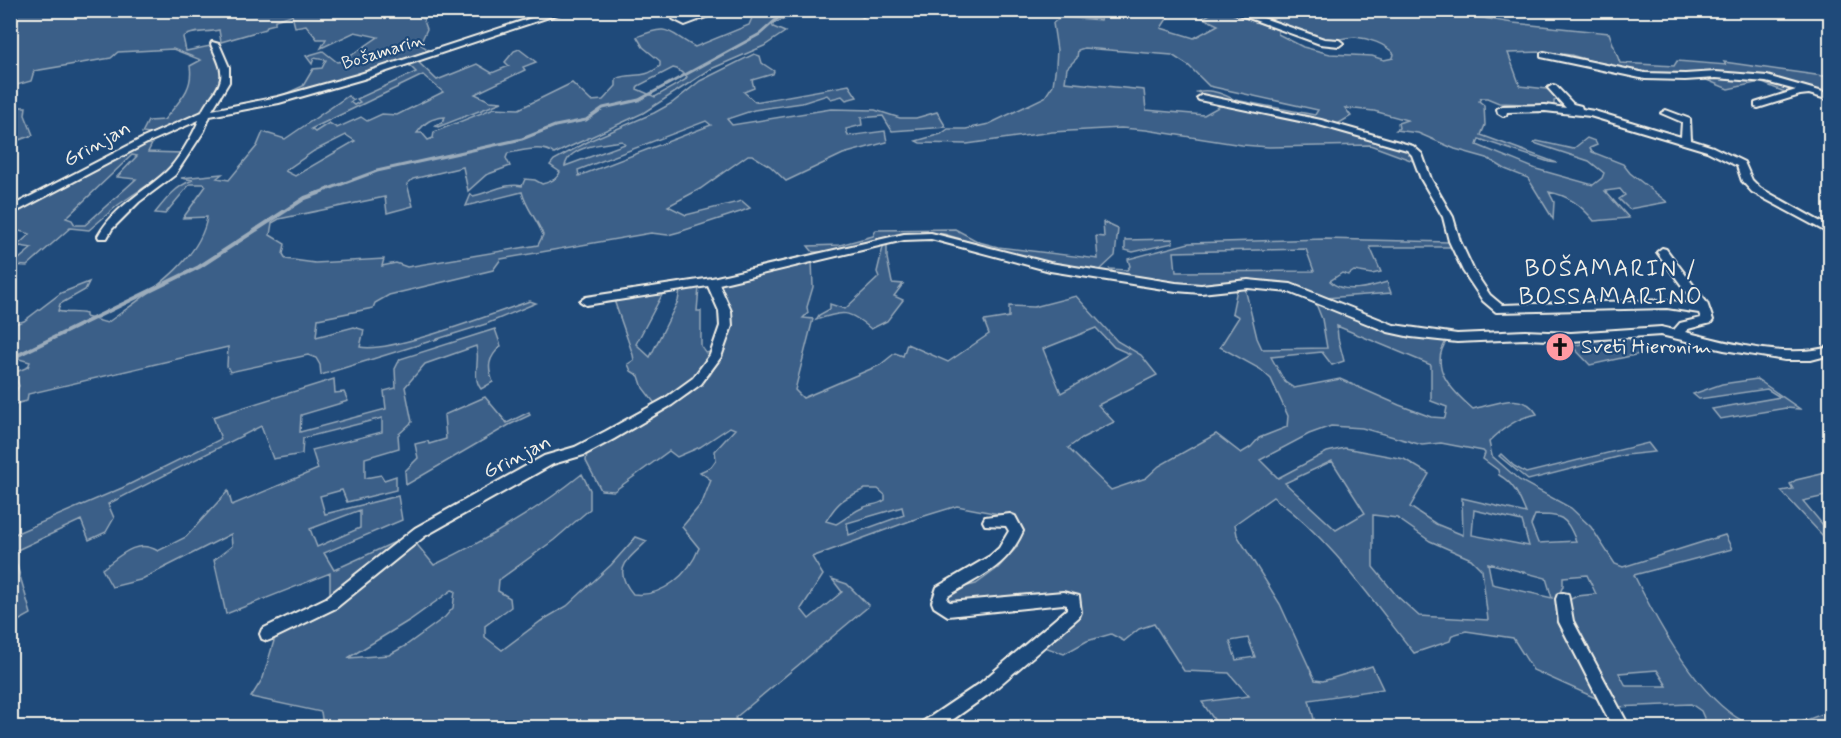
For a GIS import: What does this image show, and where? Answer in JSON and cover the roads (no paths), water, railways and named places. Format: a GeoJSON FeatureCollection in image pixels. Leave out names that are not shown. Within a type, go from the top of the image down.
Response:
{"type":"FeatureCollection","features":[{"type":"Feature","properties":{"kind":"street","name":"Bošamarin"},"geometry":{"type":"LineString","coordinates":[[279,100],[360,77],[566,10]]}},
{"type":"Feature","properties":{"kind":"street"},"geometry":{"type":"LineString","coordinates":[[685,10],[677,16],[677,19],[685,22],[721,10]]}},
{"type":"Feature","properties":{"kind":"street"},"geometry":{"type":"LineString","coordinates":[[1231,10],[1323,42],[1339,43]]}},
{"type":"Feature","properties":{"kind":"street"},"geometry":{"type":"LineString","coordinates":[[103,236],[108,227],[135,200],[171,173],[199,131],[205,114],[225,82],[225,67],[215,44]]}},
{"type":"Feature","properties":{"kind":"street"},"geometry":{"type":"LineString","coordinates":[[1544,55],[1645,76],[1738,76],[1767,79],[1830,97]]}},
{"type":"Feature","properties":{"kind":"street"},"geometry":{"type":"LineString","coordinates":[[1553,88],[1570,105],[1710,149],[1735,160],[1741,164],[1747,181],[1756,190],[1830,231]]}},
{"type":"Feature","properties":{"kind":"street"},"geometry":{"type":"LineString","coordinates":[[1758,105],[1798,92],[1813,92]]}},
{"type":"Feature","properties":{"kind":"street"},"geometry":{"type":"LineString","coordinates":[[1202,98],[1321,123],[1410,148],[1417,154],[1419,166],[1450,220],[1455,242],[1464,264],[1492,306],[1500,309],[1668,304],[1704,310]]}},
{"type":"Feature","properties":{"kind":"street","name":"Grinjan"},"geometry":{"type":"LineString","coordinates":[[10,212],[146,140],[205,114],[279,100]]}},
{"type":"Feature","properties":{"kind":"street"},"geometry":{"type":"LineString","coordinates":[[1503,113],[1502,109],[1536,108],[1591,113]]}},
{"type":"Feature","properties":{"kind":"street"},"geometry":{"type":"LineString","coordinates":[[1666,112],[1687,121],[1686,142]]}},
{"type":"Feature","properties":{"kind":"street"},"geometry":{"type":"LineString","coordinates":[[586,301],[712,282],[904,237],[931,236],[1050,267],[1176,287],[1201,289],[1248,284],[1290,288],[1382,325],[1411,333],[1457,338],[1526,335],[1571,338],[1648,331],[1677,333],[1724,346],[1785,356],[1811,356],[1830,351]]}},
{"type":"Feature","properties":{"kind":"street"},"geometry":{"type":"LineString","coordinates":[[1662,252],[1704,310],[1707,320],[1684,326],[1677,333]]}},
{"type":"Feature","properties":{"kind":"street","name":"Grinjan"},"geometry":{"type":"LineString","coordinates":[[267,634],[331,603],[420,532],[549,460],[579,451],[610,435],[668,402],[697,381],[715,357],[726,326],[725,311],[712,282]]}},
{"type":"Feature","properties":{"kind":"street"},"geometry":{"type":"LineString","coordinates":[[927,728],[984,689],[1074,612],[1074,602],[1063,598],[948,609],[939,602],[942,592],[994,561],[1013,542],[1016,531],[1010,520],[990,521]]}},
{"type":"Feature","properties":{"kind":"street"},"geometry":{"type":"LineString","coordinates":[[1563,599],[1566,622],[1622,728]]}},
{"type":"Feature","properties":{"kind":"waterway"},"geometry":{"type":"LineString","coordinates":[[315,194],[377,171],[522,139],[555,126],[586,120],[603,108],[639,100],[760,34],[778,18],[802,10]]}},
{"type":"Feature","properties":{"kind":"waterway"},"geometry":{"type":"LineString","coordinates":[[10,359],[199,267],[305,198],[319,193]]}},
{"type":"Feature","properties":{"kind":"place","name":"Sveti Hieronim"},"geometry":{"type":"Point","coordinates":[1560,347]}},
{"type":"Feature","properties":{"kind":"district","name":"BOŠAMARIN / BOSSAMARINO"},"geometry":{"type":"Point","coordinates":[1611,283]}}]}
